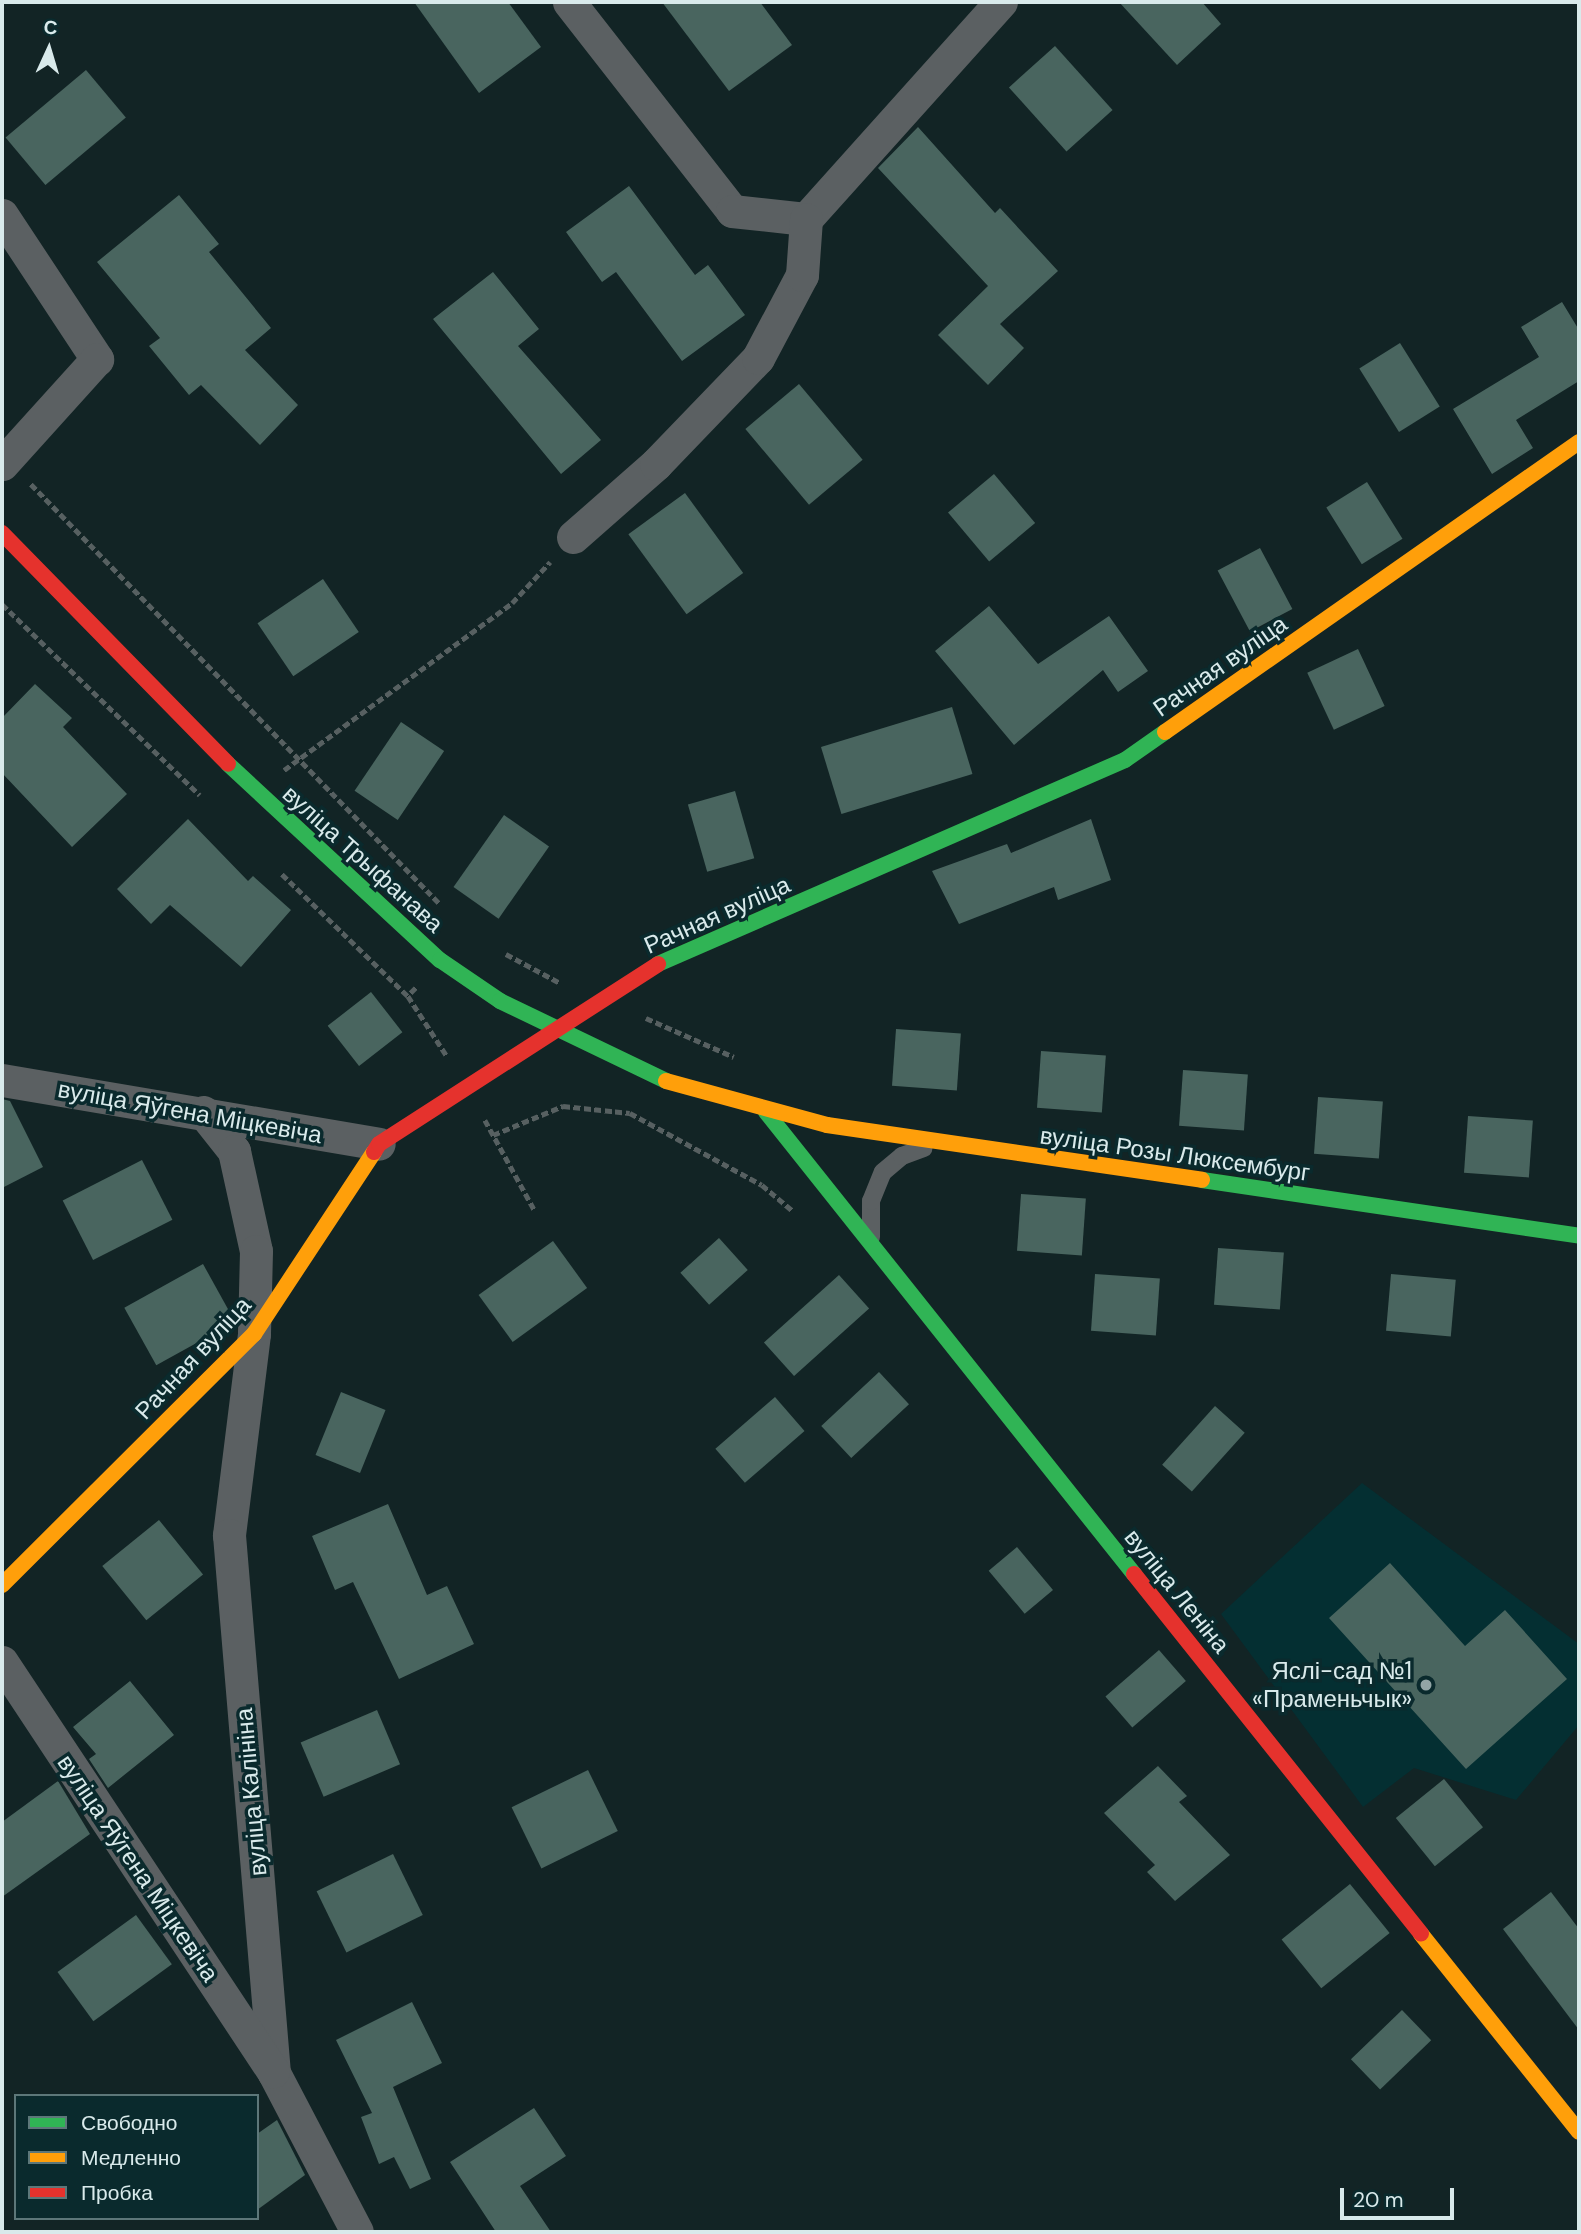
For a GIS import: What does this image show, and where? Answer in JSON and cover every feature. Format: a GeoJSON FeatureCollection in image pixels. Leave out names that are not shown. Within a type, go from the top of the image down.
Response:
{"type":"FeatureCollection","features":[{"type":"Feature","properties":{"kind":"street"},"geometry":{"type":"LineString","coordinates":[[569,2],[732,211],[806,219]]}},
{"type":"Feature","properties":{"kind":"street"},"geometry":{"type":"LineString","coordinates":[[573,537],[656,464],[758,358],[802,275],[806,219],[1001,2]]}},
{"type":"Feature","properties":{"kind":"street"},"geometry":{"type":"LineString","coordinates":[[2,215],[97,359],[4,462]]}},
{"type":"Feature","properties":{"kind":"street","name":"Рачная вуліца"},"geometry":{"type":"LineString","coordinates":[[2,1585],[254,1334],[379,1144],[652,967],[1125,760],[1579,442]]}},
{"type":"Feature","properties":{"kind":"street","name":"вуліца Трыфанава"},"geometry":{"type":"LineString","coordinates":[[2,533],[255,791],[440,960],[555,1030],[655,1079],[766,1112]]}},
{"type":"Feature","properties":{"kind":"street","name":"вуліца Яўгена Міцкевіча"},"geometry":{"type":"LineString","coordinates":[[2,1080],[379,1144]]}},
{"type":"Feature","properties":{"kind":"street","name":"вуліца Калініна"},"geometry":{"type":"LineString","coordinates":[[203,1112],[234,1151],[256,1251],[254,1334],[229,1535],[274,2073],[356,2232]]}},
{"type":"Feature","properties":{"kind":"street","name":"вуліца Розы Люксембург"},"geometry":{"type":"LineString","coordinates":[[766,1112],[938,1143],[1579,1236]]}},
{"type":"Feature","properties":{"kind":"street","name":"вуліца Леніна"},"geometry":{"type":"LineString","coordinates":[[766,1112],[1579,2132]]}},
{"type":"Feature","properties":{"kind":"street","name":"вуліца Яўгена Міцкевіча"},"geometry":{"type":"LineString","coordinates":[[2,1662],[274,2073]]}},
{"type":"Feature","properties":{"kind":"lane"},"geometry":{"type":"LineString","coordinates":[[871,1244],[871,1201],[883,1172],[902,1156],[938,1143]]}},
{"type":"Feature","properties":{"kind":"path"},"geometry":{"type":"LineString","coordinates":[[4,462],[444,908]]}},
{"type":"Feature","properties":{"kind":"path"},"geometry":{"type":"LineString","coordinates":[[255,791],[512,603],[573,537]]}},
{"type":"Feature","properties":{"kind":"path"},"geometry":{"type":"LineString","coordinates":[[493,1135],[563,1106],[630,1113],[762,1185],[800,1217]]}},
{"type":"Feature","properties":{"kind":"shaded area","name":"Яслі-сад №1 «Праменьчык»"},"geometry":{"type":"Polygon","coordinates":[[[1362,1483],[1579,1644],[1579,1725],[1516,1800],[1414,1768],[1363,1807],[1221,1614],[1362,1483]]]}},
{"type":"Feature","properties":{"kind":"building"},"geometry":{"type":"Polygon","coordinates":[[[414,2],[508,2],[541,47],[479,93],[414,2]]]}},
{"type":"Feature","properties":{"kind":"building"},"geometry":{"type":"Polygon","coordinates":[[[662,2],[760,2],[792,45],[729,91],[662,2]]]}},
{"type":"Feature","properties":{"kind":"building"},"geometry":{"type":"Polygon","coordinates":[[[1119,2],[1202,2],[1221,24],[1177,65],[1119,2]]]}},
{"type":"Feature","properties":{"kind":"building"},"geometry":{"type":"Polygon","coordinates":[[[1055,46],[1113,110],[1066,151],[1009,87],[1055,46]]]}},
{"type":"Feature","properties":{"kind":"building"},"geometry":{"type":"Polygon","coordinates":[[[86,70],[126,117],[45,185],[6,137],[86,70]]]}},
{"type":"Feature","properties":{"kind":"building"},"geometry":{"type":"Polygon","coordinates":[[[918,127],[995,213],[1000,208],[1058,271],[1000,324],[1024,348],[988,385],[938,335],[988,286],[878,168],[918,127]]]}},
{"type":"Feature","properties":{"kind":"building"},"geometry":{"type":"Polygon","coordinates":[[[629,186],[695,275],[708,265],[745,315],[682,361],[616,272],[602,282],[566,232],[629,186]]]}},
{"type":"Feature","properties":{"kind":"building"},"geometry":{"type":"Polygon","coordinates":[[[179,195],[219,244],[209,252],[271,328],[245,350],[298,405],[260,445],[201,385],[189,395],[149,346],[160,338],[97,262],[179,195]]]}},
{"type":"Feature","properties":{"kind":"building"},"geometry":{"type":"Polygon","coordinates":[[[493,272],[539,329],[518,346],[601,440],[561,474],[433,319],[493,272]]]}},
{"type":"Feature","properties":{"kind":"building"},"geometry":{"type":"Polygon","coordinates":[[[1562,302],[1579,330],[1579,381],[1516,420],[1533,448],[1492,474],[1453,409],[1539,357],[1521,327],[1562,302]]]}},
{"type":"Feature","properties":{"kind":"building"},"geometry":{"type":"Polygon","coordinates":[[[1400,343],[1440,407],[1399,432],[1359,368],[1400,343]]]}},
{"type":"Feature","properties":{"kind":"building"},"geometry":{"type":"Polygon","coordinates":[[[799,384],[863,460],[809,505],[745,429],[799,384]]]}},
{"type":"Feature","properties":{"kind":"building"},"geometry":{"type":"Polygon","coordinates":[[[994,474],[1035,523],[989,562],[948,513],[994,474]]]}},
{"type":"Feature","properties":{"kind":"building"},"geometry":{"type":"Polygon","coordinates":[[[1367,482],[1403,539],[1362,564],[1326,507],[1367,482]]]}},
{"type":"Feature","properties":{"kind":"building"},"geometry":{"type":"Polygon","coordinates":[[[685,493],[743,573],[687,614],[628,534],[685,493]]]}},
{"type":"Feature","properties":{"kind":"building"},"geometry":{"type":"Polygon","coordinates":[[[1260,548],[1292,609],[1250,631],[1218,571],[1260,548]]]}},
{"type":"Feature","properties":{"kind":"building"},"geometry":{"type":"Polygon","coordinates":[[[323,579],[359,632],[293,676],[258,623],[323,579]]]}},
{"type":"Feature","properties":{"kind":"building"},"geometry":{"type":"Polygon","coordinates":[[[989,606],[1038,664],[1109,616],[1148,671],[1118,692],[1103,670],[1014,745],[935,651],[989,606]]]}},
{"type":"Feature","properties":{"kind":"building"},"geometry":{"type":"Polygon","coordinates":[[[1358,649],[1385,706],[1334,730],[1307,673],[1358,649]]]}},
{"type":"Feature","properties":{"kind":"building"},"geometry":{"type":"Polygon","coordinates":[[[35,684],[72,718],[63,727],[127,794],[72,847],[2,773],[2,718],[35,684]]]}},
{"type":"Feature","properties":{"kind":"building"},"geometry":{"type":"Polygon","coordinates":[[[952,707],[972,774],[841,814],[821,747],[952,707]]]}},
{"type":"Feature","properties":{"kind":"building"},"geometry":{"type":"Polygon","coordinates":[[[401,722],[444,751],[398,820],[355,791],[401,722]]]}},
{"type":"Feature","properties":{"kind":"building"},"geometry":{"type":"Polygon","coordinates":[[[735,791],[754,858],[707,872],[688,805],[735,791]]]}},
{"type":"Feature","properties":{"kind":"building"},"geometry":{"type":"Polygon","coordinates":[[[504,815],[549,847],[499,919],[454,887],[504,815]]]}},
{"type":"Feature","properties":{"kind":"building"},"geometry":{"type":"Polygon","coordinates":[[[188,819],[248,881],[253,876],[291,910],[241,967],[170,905],[151,924],[117,889],[188,819]]]}},
{"type":"Feature","properties":{"kind":"building"},"geometry":{"type":"Polygon","coordinates":[[[1091,819],[1111,880],[1058,900],[1054,887],[959,924],[932,871],[1007,844],[1011,853],[1091,819]]]}},
{"type":"Feature","properties":{"kind":"building"},"geometry":{"type":"Polygon","coordinates":[[[371,992],[402,1032],[359,1066],[328,1026],[371,992]]]}},
{"type":"Feature","properties":{"kind":"building"},"geometry":{"type":"Polygon","coordinates":[[[896,1029],[961,1034],[957,1090],[892,1086],[896,1029]]]}},
{"type":"Feature","properties":{"kind":"building"},"geometry":{"type":"Polygon","coordinates":[[[1041,1051],[1106,1056],[1102,1112],[1037,1108],[1041,1051]]]}},
{"type":"Feature","properties":{"kind":"building"},"geometry":{"type":"Polygon","coordinates":[[[1183,1070],[1248,1075],[1244,1130],[1179,1126],[1183,1070]]]}},
{"type":"Feature","properties":{"kind":"building"},"geometry":{"type":"Polygon","coordinates":[[[1318,1097],[1383,1102],[1379,1158],[1314,1154],[1318,1097]]]}},
{"type":"Feature","properties":{"kind":"building"},"geometry":{"type":"Polygon","coordinates":[[[2,1099],[10,1101],[43,1167],[2,1188],[2,1099]]]}},
{"type":"Feature","properties":{"kind":"building"},"geometry":{"type":"Polygon","coordinates":[[[1468,1116],[1533,1121],[1529,1177],[1464,1173],[1468,1116]]]}},
{"type":"Feature","properties":{"kind":"building"},"geometry":{"type":"Polygon","coordinates":[[[142,1160],[172,1220],[93,1260],[63,1200],[142,1160]]]}},
{"type":"Feature","properties":{"kind":"building"},"geometry":{"type":"Polygon","coordinates":[[[1021,1194],[1086,1199],[1082,1255],[1017,1251],[1021,1194]]]}},
{"type":"Feature","properties":{"kind":"building"},"geometry":{"type":"Polygon","coordinates":[[[719,1238],[748,1270],[709,1305],[680,1273],[719,1238]]]}},
{"type":"Feature","properties":{"kind":"building"},"geometry":{"type":"Polygon","coordinates":[[[553,1241],[587,1288],[513,1342],[479,1295],[553,1241]]]}},
{"type":"Feature","properties":{"kind":"building"},"geometry":{"type":"Polygon","coordinates":[[[1218,1248],[1284,1253],[1280,1309],[1214,1305],[1218,1248]]]}},
{"type":"Feature","properties":{"kind":"building"},"geometry":{"type":"Polygon","coordinates":[[[203,1264],[235,1322],[156,1365],[124,1308],[203,1264]]]}},
{"type":"Feature","properties":{"kind":"building"},"geometry":{"type":"Polygon","coordinates":[[[1095,1274],[1160,1279],[1156,1335],[1091,1331],[1095,1274]]]}},
{"type":"Feature","properties":{"kind":"building"},"geometry":{"type":"Polygon","coordinates":[[[1391,1274],[1456,1280],[1451,1336],[1386,1331],[1391,1274]]]}},
{"type":"Feature","properties":{"kind":"building"},"geometry":{"type":"Polygon","coordinates":[[[839,1275],[869,1308],[794,1376],[764,1343],[839,1275]]]}},
{"type":"Feature","properties":{"kind":"building"},"geometry":{"type":"Polygon","coordinates":[[[879,1372],[909,1404],[851,1458],[821,1426],[879,1372]]]}},
{"type":"Feature","properties":{"kind":"building"},"geometry":{"type":"Polygon","coordinates":[[[341,1392],[386,1410],[360,1473],[316,1455],[341,1392]]]}},
{"type":"Feature","properties":{"kind":"building"},"geometry":{"type":"Polygon","coordinates":[[[775,1397],[805,1431],[745,1483],[715,1449],[775,1397]]]}},
{"type":"Feature","properties":{"kind":"building"},"geometry":{"type":"Polygon","coordinates":[[[1215,1406],[1245,1433],[1192,1491],[1162,1465],[1215,1406]]]}},
{"type":"Feature","properties":{"kind":"building"},"geometry":{"type":"Polygon","coordinates":[[[388,1504],[427,1595],[447,1586],[474,1644],[399,1679],[353,1582],[335,1590],[312,1536],[388,1504]]]}},
{"type":"Feature","properties":{"kind":"building"},"geometry":{"type":"Polygon","coordinates":[[[159,1520],[203,1574],[146,1620],[102,1566],[159,1520]]]}},
{"type":"Feature","properties":{"kind":"building"},"geometry":{"type":"Polygon","coordinates":[[[1017,1547],[1053,1590],[1025,1614],[989,1571],[1017,1547]]]}},
{"type":"Feature","properties":{"kind":"building"},"geometry":{"type":"Polygon","coordinates":[[[1390,1563],[1465,1646],[1505,1610],[1567,1679],[1466,1769],[1329,1618],[1390,1563]]]}},
{"type":"Feature","properties":{"kind":"building"},"geometry":{"type":"Polygon","coordinates":[[[1159,1650],[1186,1681],[1132,1728],[1105,1697],[1159,1650]]]}},
{"type":"Feature","properties":{"kind":"building"},"geometry":{"type":"Polygon","coordinates":[[[130,1681],[174,1735],[108,1788],[89,1759],[96,1754],[73,1727],[130,1681]]]}},
{"type":"Feature","properties":{"kind":"building"},"geometry":{"type":"Polygon","coordinates":[[[377,1710],[400,1764],[324,1797],[301,1742],[377,1710]]]}},
{"type":"Feature","properties":{"kind":"building"},"geometry":{"type":"Polygon","coordinates":[[[1158,1766],[1187,1796],[1179,1802],[1230,1855],[1175,1901],[1147,1872],[1155,1865],[1104,1813],[1158,1766]]]}},
{"type":"Feature","properties":{"kind":"building"},"geometry":{"type":"Polygon","coordinates":[[[588,1770],[618,1831],[541,1868],[512,1807],[588,1770]]]}},
{"type":"Feature","properties":{"kind":"building"},"geometry":{"type":"Polygon","coordinates":[[[1444,1779],[1483,1827],[1435,1866],[1396,1818],[1444,1779]]]}},
{"type":"Feature","properties":{"kind":"building"},"geometry":{"type":"Polygon","coordinates":[[[58,1781],[90,1834],[2,1897],[2,1822],[58,1781]]]}},
{"type":"Feature","properties":{"kind":"building"},"geometry":{"type":"Polygon","coordinates":[[[393,1854],[423,1915],[346,1952],[317,1891],[393,1854]]]}},
{"type":"Feature","properties":{"kind":"building"},"geometry":{"type":"Polygon","coordinates":[[[1350,1884],[1390,1933],[1321,1988],[1282,1939],[1350,1884]]]}},
{"type":"Feature","properties":{"kind":"building"},"geometry":{"type":"Polygon","coordinates":[[[1551,1892],[1579,1929],[1579,2030],[1503,1929],[1551,1892]]]}},
{"type":"Feature","properties":{"kind":"building"},"geometry":{"type":"Polygon","coordinates":[[[136,1915],[172,1964],[93,2021],[58,1972],[136,1915]]]}},
{"type":"Feature","properties":{"kind":"building"},"geometry":{"type":"Polygon","coordinates":[[[412,2002],[442,2063],[393,2087],[431,2179],[410,2189],[394,2157],[379,2164],[361,2117],[372,2113],[336,2040],[412,2002]]]}},
{"type":"Feature","properties":{"kind":"building"},"geometry":{"type":"Polygon","coordinates":[[[1402,2010],[1431,2040],[1380,2090],[1351,2059],[1402,2010]]]}},
{"type":"Feature","properties":{"kind":"building"},"geometry":{"type":"Polygon","coordinates":[[[534,2108],[566,2156],[520,2186],[551,2232],[496,2232],[450,2162],[534,2108]]]}},
{"type":"Feature","properties":{"kind":"building"},"geometry":{"type":"Polygon","coordinates":[[[277,2120],[305,2175],[259,2209],[259,2133],[277,2120]]]}},
{"type":"Feature","properties":{"kind":"traffic: fast"},"geometry":{"type":"LineString","coordinates":[[658,964],[1125,760],[1165,732]]}},
{"type":"Feature","properties":{"kind":"traffic: fast"},"geometry":{"type":"LineString","coordinates":[[228,764],[440,960],[500,1001],[666,1081]]}},
{"type":"Feature","properties":{"kind":"traffic: fast"},"geometry":{"type":"LineString","coordinates":[[766,1112],[1134,1574]]}},
{"type":"Feature","properties":{"kind":"traffic: fast"},"geometry":{"type":"LineString","coordinates":[[1202,1180],[1579,1236]]}},
{"type":"Feature","properties":{"kind":"traffic: slow"},"geometry":{"type":"LineString","coordinates":[[1165,732],[1579,442]]}},
{"type":"Feature","properties":{"kind":"traffic: slow"},"geometry":{"type":"LineString","coordinates":[[666,1081],[827,1125],[1202,1180]]}},
{"type":"Feature","properties":{"kind":"traffic: slow"},"geometry":{"type":"LineString","coordinates":[[2,1585],[254,1334],[374,1152]]}},
{"type":"Feature","properties":{"kind":"traffic: slow"},"geometry":{"type":"LineString","coordinates":[[1421,1934],[1579,2132]]}},
{"type":"Feature","properties":{"kind":"traffic: jam"},"geometry":{"type":"LineString","coordinates":[[2,533],[228,764]]}},
{"type":"Feature","properties":{"kind":"traffic: jam"},"geometry":{"type":"LineString","coordinates":[[374,1152],[379,1144],[658,964]]}},
{"type":"Feature","properties":{"kind":"traffic: jam"},"geometry":{"type":"LineString","coordinates":[[1134,1574],[1421,1934]]}},
{"type":"Feature","properties":{"kind":"place","name":"Яслі-сад №1 «Праменьчык»"},"geometry":{"type":"Point","coordinates":[1426,1685]}}]}
